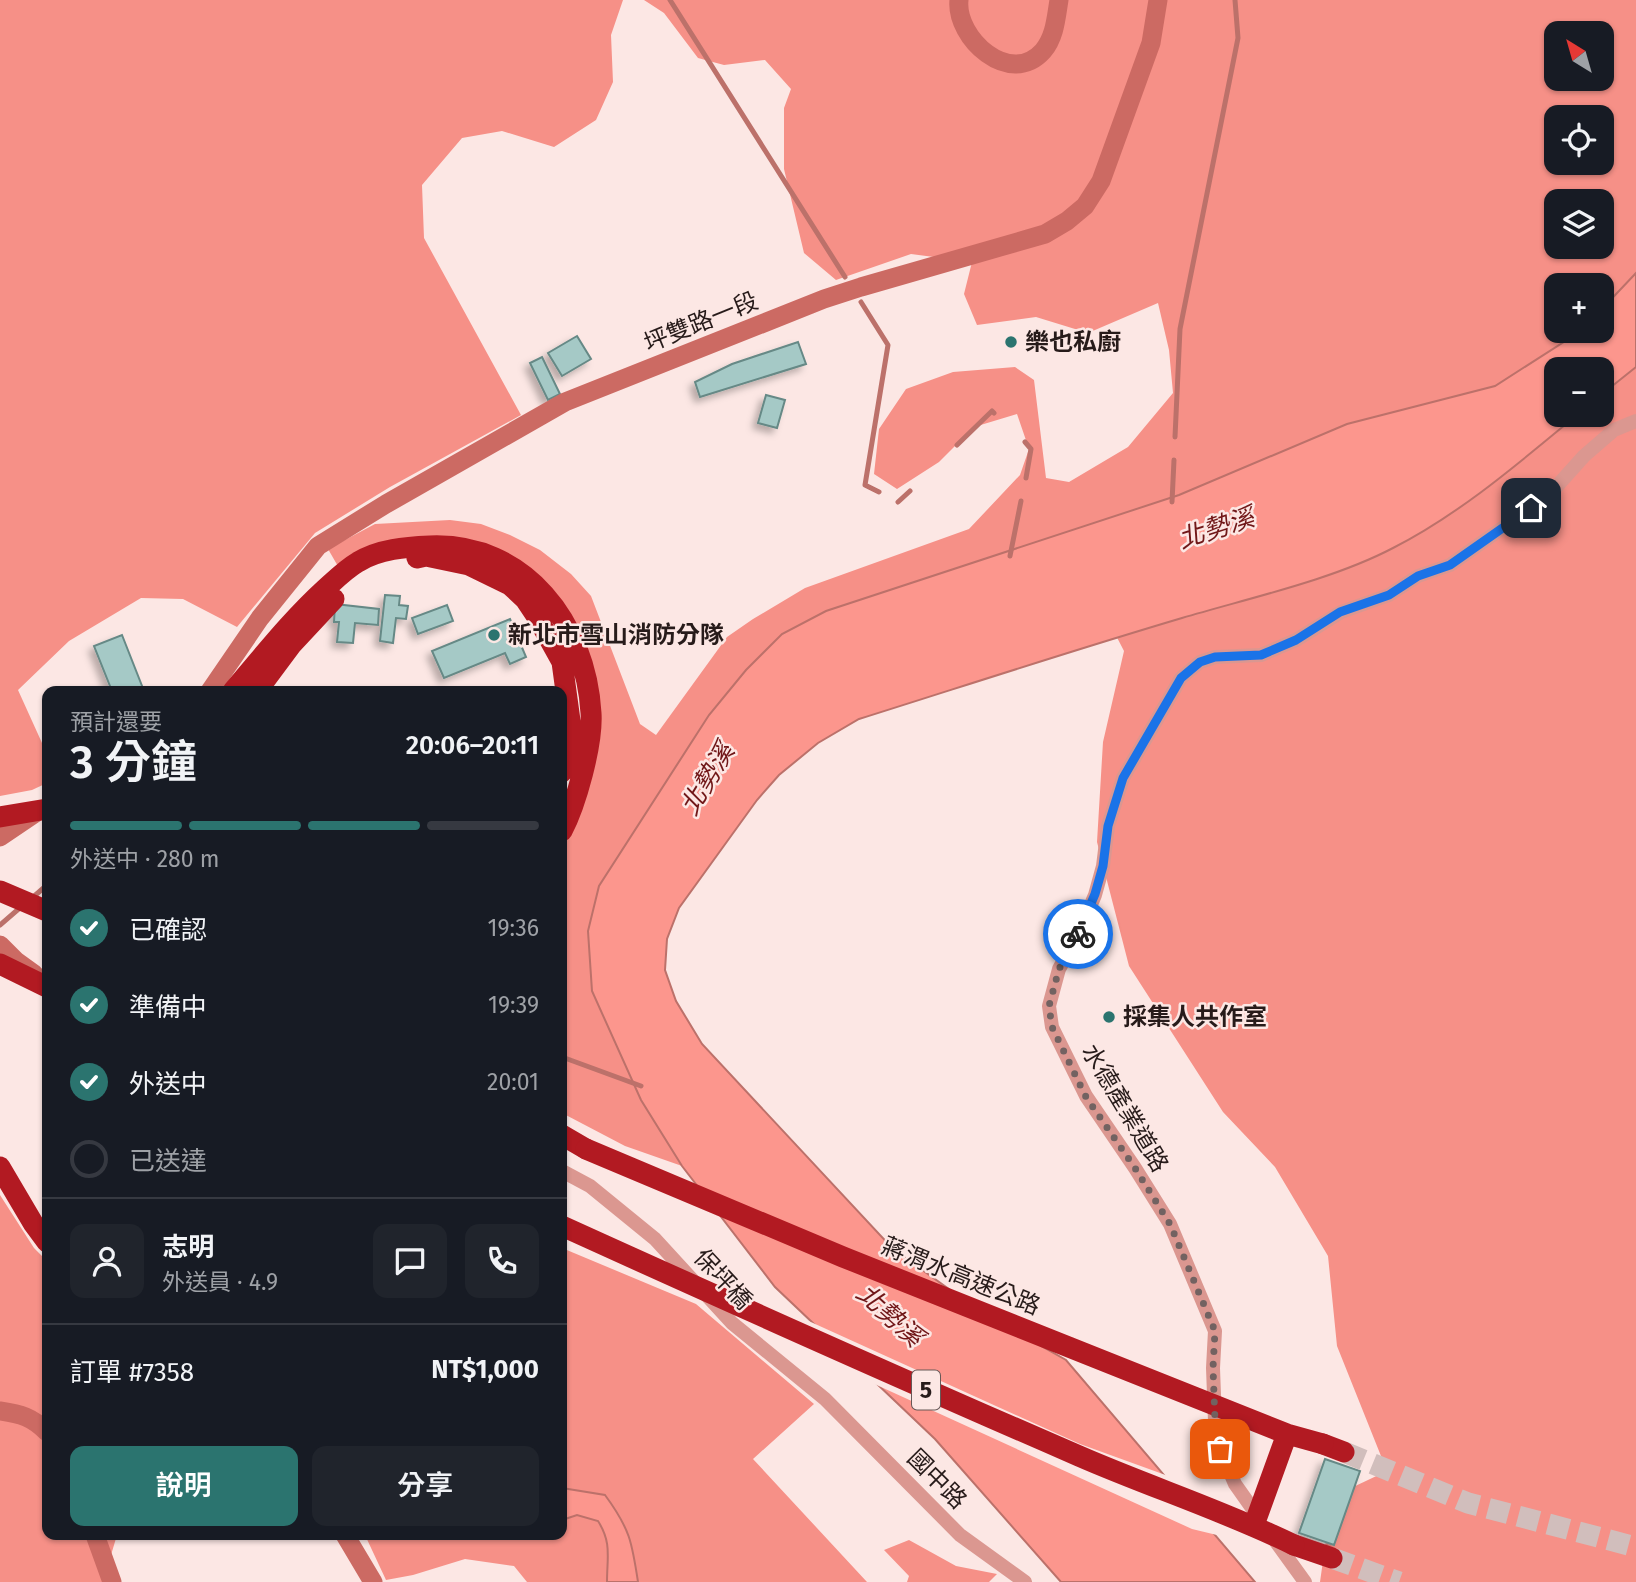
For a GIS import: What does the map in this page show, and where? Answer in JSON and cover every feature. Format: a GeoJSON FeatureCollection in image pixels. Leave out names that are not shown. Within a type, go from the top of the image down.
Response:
{"type":"FeatureCollection","features":[{"type":"Feature","properties":{"kind":"highway"},"geometry":{"type":"LineString","coordinates":[[237,686],[301,611],[359,561],[400,547],[450,545],[495,556],[537,584],[563,618],[579,649],[592,715],[586,760],[567,816]]}},
{"type":"Feature","properties":{"kind":"highway"},"geometry":{"type":"LineString","coordinates":[[261,686],[292,644],[327,605],[360,577],[390,561],[426,556],[469,565],[510,585],[525,599],[562,662],[565,686]]}},
{"type":"Feature","properties":{"kind":"highway"},"geometry":{"type":"LineString","coordinates":[[567,699],[571,728],[567,748]]}},
{"type":"Feature","properties":{"kind":"highway"},"geometry":{"type":"LineString","coordinates":[[0,817],[42,808]]}},
{"type":"Feature","properties":{"kind":"highway"},"geometry":{"type":"LineString","coordinates":[[0,891],[42,909]]}},
{"type":"Feature","properties":{"kind":"highway"},"geometry":{"type":"LineString","coordinates":[[8,962],[42,982]]}},
{"type":"Feature","properties":{"kind":"highway","name":"蔣渭水高速公路"},"geometry":{"type":"LineString","coordinates":[[567,1140],[843,1257],[1287,1434],[1344,1452]]}},
{"type":"Feature","properties":{"kind":"highway"},"geometry":{"type":"LineString","coordinates":[[0,1167],[42,1235]]}},
{"type":"Feature","properties":{"kind":"highway","name":"5"},"geometry":{"type":"LineString","coordinates":[[567,1228],[1126,1476],[1332,1558]]}},
{"type":"Feature","properties":{"kind":"highway"},"geometry":{"type":"LineString","coordinates":[[1254,1525],[1287,1434]]}},
{"type":"Feature","properties":{"kind":"street"},"geometry":{"type":"LineString","coordinates":[[959,0],[962,25],[974,43],[992,58],[1008,64],[1027,62],[1042,52],[1053,34],[1059,0]]}},
{"type":"Feature","properties":{"kind":"street","name":"坪雙路一段"},"geometry":{"type":"LineString","coordinates":[[213,686],[260,618],[318,546],[565,402],[824,299],[1045,234],[1067,220],[1085,206],[1101,181],[1151,43],[1158,0]]}},
{"type":"Feature","properties":{"kind":"street","name":"水德產業道路"},"geometry":{"type":"LineString","coordinates":[[1305,1582],[1235,1484],[1220,1449],[1215,1421],[1215,1331],[1170,1224],[1086,1097],[1052,1027],[1049,1006],[1059,969],[1079,933],[1095,894],[1103,866],[1108,826],[1123,778],[1181,678],[1200,662],[1215,657],[1261,655],[1296,640],[1340,612],[1389,595],[1418,576],[1450,565],[1549,495],[1584,456],[1614,430],[1636,421]]}},
{"type":"Feature","properties":{"kind":"street"},"geometry":{"type":"LineString","coordinates":[[0,837],[42,810]]}},
{"type":"Feature","properties":{"kind":"street"},"geometry":{"type":"LineString","coordinates":[[0,945],[8,962],[42,965]]}},
{"type":"Feature","properties":{"kind":"street","name":"保坪橋"},"geometry":{"type":"LineString","coordinates":[[567,1174],[590,1186],[655,1239],[732,1323],[825,1399]]}},
{"type":"Feature","properties":{"kind":"street","name":"國中路"},"geometry":{"type":"LineString","coordinates":[[825,1399],[960,1535],[1025,1582]]}},
{"type":"Feature","properties":{"kind":"street"},"geometry":{"type":"LineString","coordinates":[[0,1411],[22,1414],[42,1427]]}},
{"type":"Feature","properties":{"kind":"street"},"geometry":{"type":"LineString","coordinates":[[97,1540],[112,1582]]}},
{"type":"Feature","properties":{"kind":"street"},"geometry":{"type":"LineString","coordinates":[[348,1540],[373,1582]]}},
{"type":"Feature","properties":{"kind":"shaded area"},"geometry":{"type":"Polygon","coordinates":[[[0,0],[623,0],[611,35],[613,82],[596,120],[554,147],[502,131],[462,138],[422,185],[424,238],[521,415],[390,487],[315,533],[237,627],[183,599],[141,598],[69,641],[18,690],[42,743],[42,785],[0,796],[0,0]]]}},
{"type":"Feature","properties":{"kind":"shaded area"},"geometry":{"type":"Polygon","coordinates":[[[644,0],[1636,0],[1636,1582],[1320,1582],[1332,1497],[1387,1471],[1337,1346],[1328,1256],[1275,1167],[1223,1112],[1129,966],[1097,842],[1103,742],[1124,651],[1063,533],[826,611],[782,634],[746,670],[709,715],[599,886],[588,931],[592,991],[641,1100],[682,1166],[625,1146],[567,1116],[567,820],[577,798],[585,664],[574,639],[473,542],[447,536],[419,536],[339,568],[328,549],[375,524],[450,520],[481,524],[540,550],[571,574],[591,596],[640,724],[656,735],[727,637],[805,588],[969,529],[1020,475],[1029,449],[1017,414],[974,427],[939,462],[897,489],[874,474],[879,429],[906,389],[953,372],[1015,367],[1034,380],[1046,478],[1069,482],[1128,447],[1173,393],[1169,350],[1158,303],[1088,333],[1036,317],[977,325],[964,294],[972,262],[911,254],[836,280],[804,253],[784,169],[784,108],[791,89],[765,60],[724,65],[698,58],[664,13],[644,0]]]}},
{"type":"Feature","properties":{"kind":"shaded area"},"geometry":{"type":"Polygon","coordinates":[[[0,1195],[42,1256],[42,1540],[116,1540],[105,1582],[0,1582],[0,1195]]]}},
{"type":"Feature","properties":{"kind":"shaded area"},"geometry":{"type":"Polygon","coordinates":[[[567,1250],[696,1304],[814,1404],[753,1459],[867,1582],[527,1582],[514,1566],[465,1559],[413,1575],[386,1580],[367,1540],[567,1540],[567,1250]]]}},
{"type":"Feature","properties":{"kind":"shaded area"},"geometry":{"type":"Polygon","coordinates":[[[909,1540],[956,1566],[997,1574],[989,1582],[907,1582],[909,1576],[884,1550],[909,1540]]]}},
{"type":"Feature","properties":{"kind":"water","name":"北勢溪"},"geometry":{"type":"Polygon","coordinates":[[[1636,273],[1636,367],[1614,385],[1614,357],[1544,357],[1544,427],[1563,427],[1489,486],[1442,519],[1393,548],[1344,570],[859,719],[818,743],[779,775],[757,800],[679,908],[667,939],[665,970],[676,1001],[702,1044],[893,1249],[981,1312],[1066,1360],[1255,1582],[1061,1582],[935,1439],[775,1287],[682,1166],[641,1100],[592,991],[588,931],[599,886],[709,715],[746,670],[782,634],[826,611],[1179,495],[1347,424],[1495,386],[1562,343],[1614,343],[1614,296],[1636,273]]]}},
{"type":"Feature","properties":{"kind":"water"},"geometry":{"type":"Polygon","coordinates":[[[567,1489],[605,1495],[629,1536],[638,1582],[607,1582],[608,1550],[602,1529],[598,1521],[577,1515],[567,1518],[567,1489]]]}},
{"type":"Feature","properties":{"kind":"pier"},"geometry":{"type":"Polygon","coordinates":[[[802,1318],[1080,1444],[1171,1477],[1221,1536],[1192,1529],[870,1382],[802,1318]]]}},
{"type":"Feature","properties":{"kind":"building"},"geometry":{"type":"Polygon","coordinates":[[[577,336],[591,359],[562,376],[548,353],[577,336]]]}},
{"type":"Feature","properties":{"kind":"building"},"geometry":{"type":"Polygon","coordinates":[[[798,342],[806,364],[700,397],[695,382],[732,364],[798,342]]]}},
{"type":"Feature","properties":{"kind":"building"},"geometry":{"type":"Polygon","coordinates":[[[542,357],[560,394],[548,400],[530,363],[542,357]]]}},
{"type":"Feature","properties":{"kind":"building"},"geometry":{"type":"Polygon","coordinates":[[[766,395],[785,400],[777,428],[758,423],[766,395]]]}},
{"type":"Feature","properties":{"kind":"building"},"geometry":{"type":"Polygon","coordinates":[[[385,595],[400,596],[399,605],[408,606],[406,619],[396,618],[393,643],[380,641],[385,595]]]}},
{"type":"Feature","properties":{"kind":"building"},"geometry":{"type":"Polygon","coordinates":[[[335,604],[379,609],[378,625],[355,623],[353,643],[337,642],[339,622],[334,622],[335,604]]]}},
{"type":"Feature","properties":{"kind":"building"},"geometry":{"type":"Polygon","coordinates":[[[447,605],[453,621],[418,634],[412,618],[447,605]]]}},
{"type":"Feature","properties":{"kind":"building","name":"新北市雪山消防分隊"},"geometry":{"type":"Polygon","coordinates":[[[510,619],[526,657],[510,664],[505,653],[444,678],[432,651],[510,619]]]}},
{"type":"Feature","properties":{"kind":"building"},"geometry":{"type":"Polygon","coordinates":[[[122,635],[142,686],[110,686],[94,646],[122,635]]]}},
{"type":"Feature","properties":{"kind":"building"},"geometry":{"type":"Polygon","coordinates":[[[1325,1459],[1360,1471],[1334,1545],[1299,1533],[1325,1459]]]}},
{"type":"Feature","properties":{"kind":"waterway"},"geometry":{"type":"LineString","coordinates":[[670,0],[845,277]]}},
{"type":"Feature","properties":{"kind":"waterway"},"geometry":{"type":"LineString","coordinates":[[1175,437],[1180,329],[1238,38],[1235,0]]}},
{"type":"Feature","properties":{"kind":"waterway"},"geometry":{"type":"LineString","coordinates":[[861,302],[888,345],[865,485],[879,492]]}},
{"type":"Feature","properties":{"kind":"waterway"},"geometry":{"type":"LineString","coordinates":[[957,445],[992,411],[994,413]]}},
{"type":"Feature","properties":{"kind":"waterway"},"geometry":{"type":"LineString","coordinates":[[1025,442],[1031,449],[1026,478]]}},
{"type":"Feature","properties":{"kind":"waterway"},"geometry":{"type":"LineString","coordinates":[[1172,502],[1174,460]]}},
{"type":"Feature","properties":{"kind":"waterway"},"geometry":{"type":"LineString","coordinates":[[898,502],[910,491]]}},
{"type":"Feature","properties":{"kind":"waterway"},"geometry":{"type":"LineString","coordinates":[[1010,556],[1021,501]]}},
{"type":"Feature","properties":{"kind":"waterway"},"geometry":{"type":"LineString","coordinates":[[32,898],[42,889]]}},
{"type":"Feature","properties":{"kind":"waterway"},"geometry":{"type":"LineString","coordinates":[[0,925],[22,906]]}},
{"type":"Feature","properties":{"kind":"waterway"},"geometry":{"type":"LineString","coordinates":[[567,1059],[641,1086]]}},
{"type":"Feature","properties":{"kind":"tunnel"},"geometry":{"type":"LineString","coordinates":[[1344,1452],[1468,1503],[1636,1547]]}},
{"type":"Feature","properties":{"kind":"tunnel"},"geometry":{"type":"LineString","coordinates":[[1332,1558],[1399,1582]]}},
{"type":"Feature","properties":{"kind":"way so far"},"geometry":{"type":"LineString","coordinates":[[1078,934],[1059,969],[1049,1006],[1052,1027],[1086,1097],[1170,1224],[1215,1331],[1215,1421],[1220,1449]]}},
{"type":"Feature","properties":{"kind":"place","name":"樂也私廚"},"geometry":{"type":"Point","coordinates":[1011,342]}},
{"type":"Feature","properties":{"kind":"place","name":"新北市雪山消防分隊"},"geometry":{"type":"Point","coordinates":[494,635]}},
{"type":"Feature","properties":{"kind":"place","name":"採集人共作室"},"geometry":{"type":"Point","coordinates":[1109,1017]}},
{"type":"Feature","properties":{"kind":"route"},"geometry":{"type":"LineString","coordinates":[[1078,934],[1095,894],[1103,866],[1108,826],[1123,778],[1181,678],[1200,662],[1215,657],[1261,655],[1296,640],[1340,612],[1389,595],[1418,576],[1450,565],[1531,508]]}}]}
